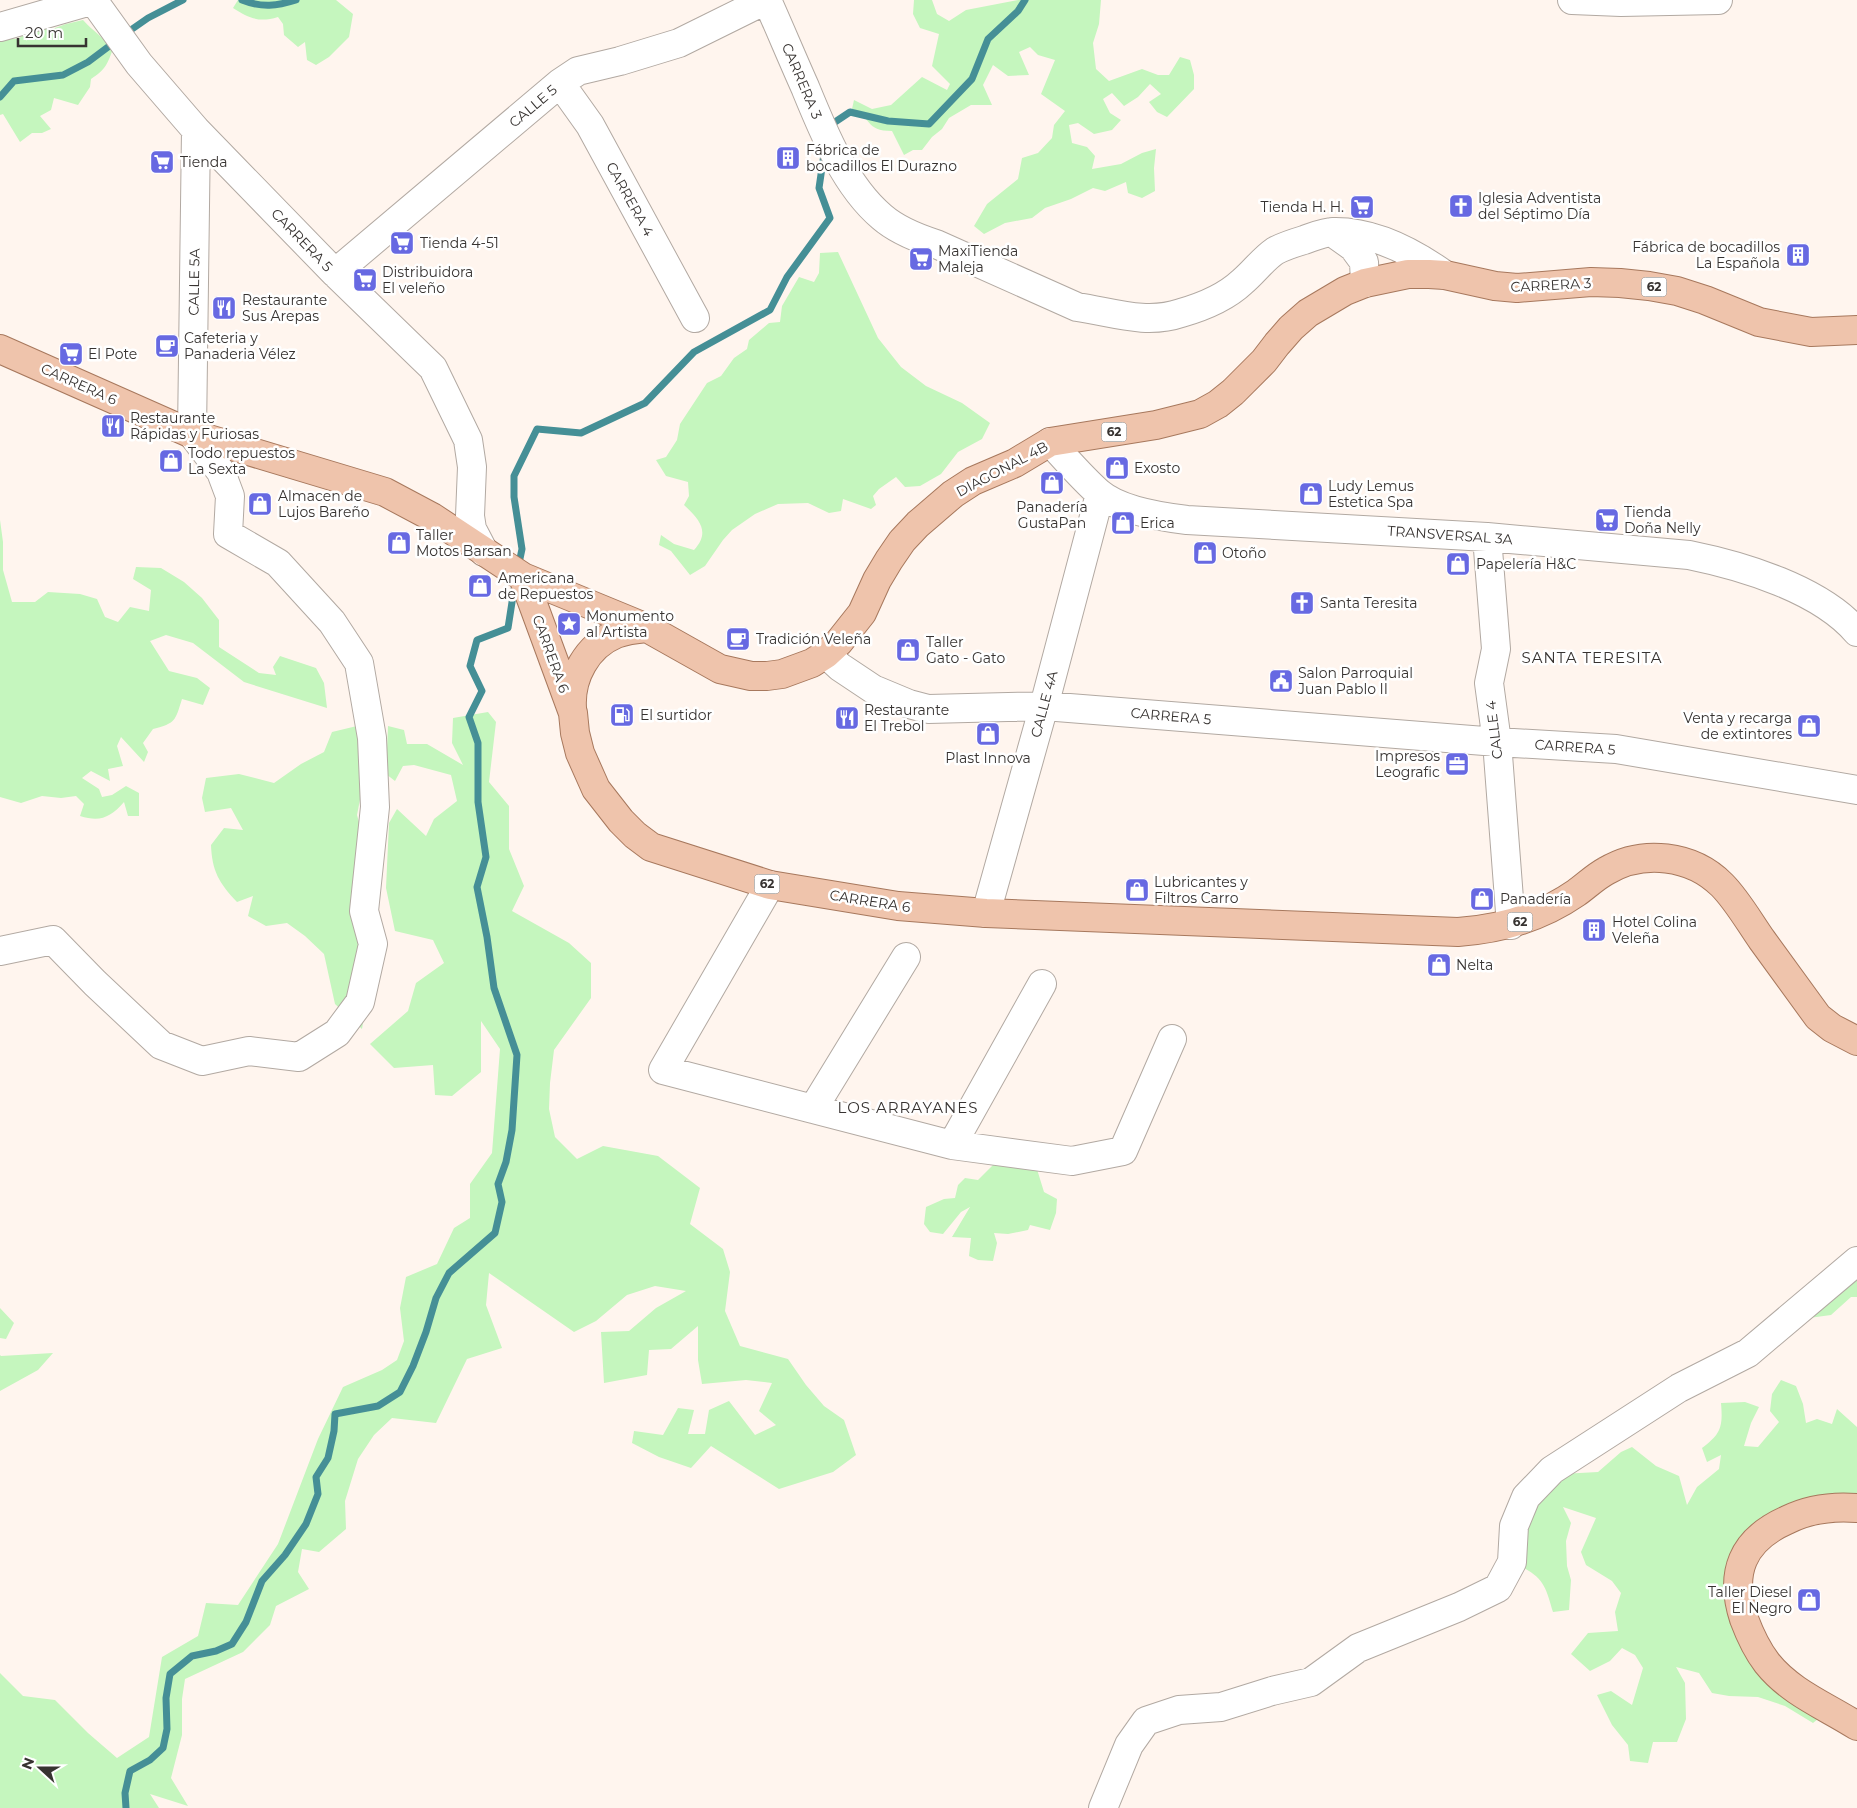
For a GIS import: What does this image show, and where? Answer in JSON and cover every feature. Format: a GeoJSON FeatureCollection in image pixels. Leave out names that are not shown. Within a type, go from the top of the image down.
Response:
{"type":"FeatureCollection","features":[{"type":"Feature","properties":{"kind":"main road","name":"DIAGONAL 4B"},"geometry":{"type":"LineString","coordinates":[[826,654],[851,628],[862,613],[888,560],[918,524],[935,508],[973,481],[1015,463],[1050,442],[1156,425],[1200,414],[1218,404],[1233,392],[1308,313],[1339,294],[1365,283],[1408,274],[1445,275]]}},
{"type":"Feature","properties":{"kind":"main road","name":"CARRERA 3"},"geometry":{"type":"LineString","coordinates":[[1445,275],[1495,286],[1517,288],[1591,282],[1620,282],[1677,291],[1768,324],[1811,332],[1857,330]]}},
{"type":"Feature","properties":{"kind":"main road","name":"CARRERA 6"},"geometry":{"type":"LineString","coordinates":[[0,349],[192,434],[385,492],[432,517],[523,577],[573,713],[580,753],[596,789],[620,821],[652,847],[770,885],[898,906],[986,913]]}},
{"type":"Feature","properties":{"kind":"main road"},"geometry":{"type":"LineString","coordinates":[[523,577],[647,628]]}},
{"type":"Feature","properties":{"kind":"main road","name":"62"},"geometry":{"type":"LineString","coordinates":[[573,713],[573,689],[581,666],[588,656],[605,640],[627,630],[647,628],[720,670],[743,675],[767,676],[782,674],[812,663],[826,654]]}},
{"type":"Feature","properties":{"kind":"main road","name":"62"},"geometry":{"type":"LineString","coordinates":[[986,913],[1458,932],[1480,931],[1511,925],[1559,904],[1606,870],[1621,864],[1651,858],[1681,861],[1696,867],[1722,885],[1818,1017],[1832,1028],[1857,1041]]}},
{"type":"Feature","properties":{"kind":"main road"},"geometry":{"type":"LineString","coordinates":[[1857,1508],[1844,1507],[1812,1510],[1796,1515],[1771,1527],[1761,1534],[1746,1553],[1738,1576],[1739,1600],[1748,1630],[1756,1647],[1780,1677],[1803,1695],[1829,1708],[1857,1726]]}},
{"type":"Feature","properties":{"kind":"street","name":"CARRERA 5"},"geometry":{"type":"LineString","coordinates":[[93,0],[139,64],[196,130],[334,273],[433,368],[468,440],[472,467],[472,530],[484,552]]}},
{"type":"Feature","properties":{"kind":"street"},"geometry":{"type":"LineString","coordinates":[[0,27],[93,0]]}},
{"type":"Feature","properties":{"kind":"street","name":"CALLE 5"},"geometry":{"type":"LineString","coordinates":[[334,273],[560,83],[578,71],[620,61],[679,43],[766,0]]}},
{"type":"Feature","properties":{"kind":"street","name":"CARRERA 3"},"geometry":{"type":"LineString","coordinates":[[766,0],[816,117],[830,145],[853,184],[882,218],[917,238],[936,244],[1076,307],[1125,317],[1148,319],[1180,314],[1229,292],[1243,282],[1258,265],[1276,251],[1293,243],[1332,232],[1367,237],[1386,243],[1419,256],[1445,275]]}},
{"type":"Feature","properties":{"kind":"street"},"geometry":{"type":"LineString","coordinates":[[1572,0],[1621,2],[1718,0]]}},
{"type":"Feature","properties":{"kind":"street","name":"CARRERA 4"},"geometry":{"type":"LineString","coordinates":[[560,83],[590,125],[695,318]]}},
{"type":"Feature","properties":{"kind":"street","name":"CALLE 5A"},"geometry":{"type":"LineString","coordinates":[[192,434],[196,130]]}},
{"type":"Feature","properties":{"kind":"street"},"geometry":{"type":"LineString","coordinates":[[1332,232],[1353,246],[1364,262],[1365,283]]}},
{"type":"Feature","properties":{"kind":"street"},"geometry":{"type":"LineString","coordinates":[[0,951],[53,940],[95,983],[161,1045],[202,1061],[249,1051],[299,1057],[337,1033],[360,1002],[373,944],[364,911],[376,807],[372,738],[360,663],[332,622],[278,563],[228,534],[230,496],[221,472],[192,434]]}},
{"type":"Feature","properties":{"kind":"street","name":"TRANSVERSAL 3A"},"geometry":{"type":"LineString","coordinates":[[1050,442],[1100,494],[1142,512],[1164,518],[1487,537],[1689,555],[1718,560],[1773,578],[1799,591],[1848,622],[1857,632]]}},
{"type":"Feature","properties":{"kind":"street","name":"CALLE 4A"},"geometry":{"type":"LineString","coordinates":[[986,913],[1044,706],[1100,494]]}},
{"type":"Feature","properties":{"kind":"street","name":"CALLE 4"},"geometry":{"type":"LineString","coordinates":[[1487,537],[1496,649],[1489,683],[1497,742],[1511,925]]}},
{"type":"Feature","properties":{"kind":"street","name":"CARRERA 5"},"geometry":{"type":"LineString","coordinates":[[826,654],[840,667],[873,689],[900,701],[928,709],[1044,706],[1497,742],[1616,749],[1857,790]]}},
{"type":"Feature","properties":{"kind":"street"},"geometry":{"type":"LineString","coordinates":[[770,885],[663,1070],[952,1145],[1072,1161],[1123,1151],[1172,1039]]}},
{"type":"Feature","properties":{"kind":"street"},"geometry":{"type":"LineString","coordinates":[[813,1109],[906,957]]}},
{"type":"Feature","properties":{"kind":"street"},"geometry":{"type":"LineString","coordinates":[[952,1145],[1042,984]]}},
{"type":"Feature","properties":{"kind":"street"},"geometry":{"type":"LineString","coordinates":[[1103,1808],[1129,1746],[1146,1721],[1179,1710],[1221,1707],[1272,1691],[1312,1682],[1358,1648],[1460,1607],[1498,1588],[1512,1562],[1514,1526],[1526,1497],[1552,1470],[1679,1388],[1748,1353],[1857,1261]]}},
{"type":"Feature","properties":{"kind":"green space"},"geometry":{"type":"Polygon","coordinates":[[[238,0],[336,0],[353,14],[349,37],[329,57],[316,65],[307,60],[305,42],[298,47],[284,35],[283,24],[278,17],[265,20],[249,17],[233,8],[238,0]]]}},
{"type":"Feature","properties":{"kind":"green space"},"geometry":{"type":"Polygon","coordinates":[[[914,0],[932,0],[937,14],[949,21],[966,10],[1018,0],[1101,0],[1099,24],[1093,43],[1096,69],[1109,81],[1142,69],[1158,75],[1169,75],[1180,57],[1190,60],[1194,75],[1194,89],[1167,117],[1157,112],[1149,102],[1161,94],[1150,84],[1138,97],[1124,106],[1112,93],[1103,99],[1110,113],[1121,120],[1112,130],[1094,134],[1078,123],[1069,125],[1072,143],[1087,147],[1095,156],[1092,169],[1121,164],[1142,153],[1156,149],[1154,168],[1155,191],[1142,198],[1128,193],[1126,182],[1105,191],[1093,188],[1071,199],[1045,208],[1032,218],[1005,223],[984,234],[974,226],[987,204],[1018,179],[1022,158],[1038,153],[1052,138],[1054,125],[1065,111],[1041,94],[1055,60],[1038,55],[1030,47],[1019,52],[1029,75],[1008,76],[993,65],[983,85],[992,105],[971,105],[949,118],[942,129],[932,137],[922,150],[913,150],[904,155],[892,131],[877,129],[852,109],[854,100],[872,109],[891,105],[922,77],[947,90],[950,84],[932,66],[939,34],[920,28],[913,14],[914,0]]]}},
{"type":"Feature","properties":{"kind":"green space"},"geometry":{"type":"Polygon","coordinates":[[[83,20],[113,49],[107,63],[100,73],[91,79],[90,87],[78,105],[54,98],[51,110],[40,116],[51,129],[42,133],[32,133],[20,142],[3,114],[0,115],[0,42],[7,38],[18,39],[32,28],[52,29],[83,20]]]}},
{"type":"Feature","properties":{"kind":"green space"},"geometry":{"type":"Polygon","coordinates":[[[838,252],[878,338],[901,367],[926,386],[962,403],[990,423],[982,439],[958,452],[941,474],[920,486],[905,487],[896,477],[879,489],[873,496],[876,505],[871,509],[843,499],[841,511],[829,513],[808,503],[778,504],[755,514],[732,530],[705,566],[690,575],[671,551],[659,545],[661,535],[674,544],[694,550],[702,537],[701,526],[684,505],[689,496],[688,482],[666,476],[656,460],[666,457],[677,440],[680,424],[707,383],[721,376],[734,358],[747,349],[749,340],[769,323],[780,322],[782,306],[799,277],[814,282],[819,273],[820,253],[838,252]]]}},
{"type":"Feature","properties":{"kind":"green space"},"geometry":{"type":"Polygon","coordinates":[[[0,520],[3,542],[3,570],[12,602],[35,602],[48,592],[80,594],[97,599],[105,617],[118,622],[130,607],[149,611],[151,590],[133,579],[136,567],[161,568],[184,582],[202,598],[219,620],[219,647],[259,673],[276,675],[273,667],[280,656],[316,668],[324,683],[327,708],[244,682],[193,643],[166,635],[150,641],[169,671],[197,678],[210,688],[203,705],[182,699],[174,720],[153,729],[143,743],[148,752],[144,762],[121,737],[117,746],[123,766],[108,769],[110,781],[91,771],[82,778],[99,789],[102,797],[112,795],[126,786],[139,793],[139,816],[128,816],[124,802],[109,815],[93,819],[80,816],[84,804],[76,796],[61,798],[42,796],[21,803],[0,797],[0,520]]]}},
{"type":"Feature","properties":{"kind":"green space"},"geometry":{"type":"Polygon","coordinates":[[[488,712],[496,722],[489,782],[509,806],[509,849],[524,886],[512,911],[569,943],[591,963],[591,998],[554,1050],[549,1109],[555,1137],[577,1159],[603,1146],[658,1156],[700,1188],[690,1224],[723,1249],[730,1272],[725,1311],[740,1346],[788,1359],[806,1385],[824,1406],[844,1420],[856,1455],[833,1472],[779,1489],[711,1446],[691,1468],[659,1457],[632,1443],[634,1431],[663,1435],[678,1408],[694,1410],[688,1434],[705,1434],[709,1410],[729,1401],[755,1435],[776,1425],[759,1411],[772,1383],[746,1380],[702,1384],[698,1360],[698,1326],[671,1349],[649,1350],[647,1375],[604,1383],[601,1332],[629,1331],[656,1308],[686,1291],[655,1286],[627,1295],[596,1321],[574,1332],[489,1273],[486,1305],[502,1348],[467,1359],[436,1423],[392,1418],[374,1435],[358,1459],[345,1501],[346,1529],[319,1552],[302,1549],[298,1572],[309,1589],[276,1606],[270,1625],[243,1652],[185,1679],[182,1699],[182,1735],[171,1778],[188,1806],[150,1794],[159,1808],[0,1808],[0,1673],[23,1696],[55,1700],[88,1733],[117,1758],[149,1737],[162,1657],[198,1636],[206,1603],[238,1605],[278,1544],[318,1439],[343,1387],[382,1370],[397,1360],[404,1341],[400,1308],[406,1277],[437,1264],[454,1228],[470,1218],[470,1184],[492,1153],[500,1049],[481,1021],[481,1072],[452,1096],[435,1095],[433,1065],[394,1068],[370,1044],[408,1011],[416,983],[444,963],[433,940],[395,931],[386,888],[389,823],[397,809],[426,836],[434,819],[457,801],[451,775],[414,765],[403,766],[395,781],[386,774],[388,726],[404,730],[407,744],[427,744],[463,765],[452,743],[453,718],[488,712]]]}},
{"type":"Feature","properties":{"kind":"green space"},"geometry":{"type":"Polygon","coordinates":[[[357,726],[366,769],[357,815],[362,833],[367,999],[362,1029],[335,1004],[324,954],[305,936],[287,923],[266,926],[248,916],[253,896],[237,902],[225,889],[215,869],[211,845],[224,828],[243,830],[231,808],[205,812],[202,798],[206,778],[239,774],[274,783],[301,764],[324,752],[332,732],[357,726]]]}},
{"type":"Feature","properties":{"kind":"green space"},"geometry":{"type":"Polygon","coordinates":[[[1004,1154],[1036,1166],[1044,1192],[1057,1199],[1056,1213],[1050,1230],[1030,1225],[1028,1230],[1008,1234],[994,1233],[997,1243],[993,1261],[978,1260],[969,1256],[971,1238],[952,1237],[970,1207],[961,1212],[943,1234],[930,1232],[924,1224],[926,1207],[944,1199],[955,1198],[958,1185],[965,1178],[978,1180],[1004,1154]]]}},
{"type":"Feature","properties":{"kind":"green space"},"geometry":{"type":"Polygon","coordinates":[[[1857,1269],[1857,1297],[1851,1297],[1831,1315],[1809,1318],[1857,1269]]]}},
{"type":"Feature","properties":{"kind":"green space"},"geometry":{"type":"Polygon","coordinates":[[[0,1308],[14,1323],[6,1339],[0,1338],[0,1308]]]}},
{"type":"Feature","properties":{"kind":"green space"},"geometry":{"type":"Polygon","coordinates":[[[53,1353],[38,1370],[0,1391],[0,1355],[53,1353]]]}},
{"type":"Feature","properties":{"kind":"green space"},"geometry":{"type":"Polygon","coordinates":[[[1781,1380],[1796,1386],[1803,1404],[1806,1423],[1817,1419],[1832,1424],[1837,1409],[1857,1427],[1857,1498],[1788,1506],[1761,1517],[1734,1547],[1728,1570],[1738,1618],[1823,1715],[1813,1723],[1785,1706],[1758,1697],[1729,1696],[1712,1693],[1699,1673],[1676,1667],[1685,1683],[1686,1719],[1677,1742],[1653,1742],[1648,1763],[1630,1761],[1628,1745],[1612,1725],[1597,1695],[1611,1691],[1632,1705],[1643,1668],[1635,1655],[1622,1648],[1610,1661],[1590,1671],[1571,1654],[1588,1633],[1618,1631],[1615,1612],[1621,1593],[1612,1581],[1586,1565],[1581,1552],[1596,1518],[1563,1507],[1571,1523],[1566,1541],[1567,1566],[1571,1580],[1569,1610],[1553,1612],[1544,1585],[1530,1571],[1522,1567],[1525,1539],[1536,1497],[1561,1474],[1598,1472],[1621,1452],[1632,1447],[1656,1466],[1679,1476],[1687,1505],[1697,1487],[1719,1469],[1721,1455],[1707,1462],[1702,1448],[1717,1434],[1722,1418],[1721,1403],[1745,1402],[1759,1407],[1751,1423],[1744,1446],[1758,1447],[1779,1422],[1770,1411],[1772,1394],[1781,1380]]]}},
{"type":"Feature","properties":{"kind":"waterway"},"geometry":{"type":"LineString","coordinates":[[125,34],[148,18],[183,0]]}},
{"type":"Feature","properties":{"kind":"waterway"},"geometry":{"type":"LineString","coordinates":[[242,0],[269,5],[296,0]]}},
{"type":"Feature","properties":{"kind":"waterway"},"geometry":{"type":"LineString","coordinates":[[829,128],[829,126],[850,112],[888,121],[929,124],[972,79],[988,39],[1018,11],[1025,0]]}},
{"type":"Feature","properties":{"kind":"waterway"},"geometry":{"type":"LineString","coordinates":[[0,97],[14,81],[63,75],[88,62],[116,41]]}},
{"type":"Feature","properties":{"kind":"waterway"},"geometry":{"type":"LineString","coordinates":[[518,568],[522,549],[514,497],[514,476],[537,429],[581,433],[645,403],[694,352],[770,310],[787,277],[830,218],[819,188],[824,154]]}},
{"type":"Feature","properties":{"kind":"waterway"},"geometry":{"type":"LineString","coordinates":[[126,1808],[125,1793],[130,1771],[150,1760],[163,1748],[167,1729],[166,1698],[170,1674],[192,1656],[216,1651],[232,1644],[246,1622],[262,1581],[285,1555],[306,1524],[318,1494],[316,1477],[328,1458],[334,1431],[335,1414],[378,1406],[400,1392],[413,1366],[436,1298],[449,1273],[495,1233],[502,1202],[498,1184],[506,1162],[512,1130],[517,1055],[494,988],[487,937],[477,887],[486,857],[478,802],[478,743],[469,717],[482,691],[470,666],[477,640],[508,628],[515,583]]}},
{"type":"Feature","properties":{"kind":"place","name":"Fábrica de bocadillos El Durazno"},"geometry":{"type":"Point","coordinates":[788,158]}},
{"type":"Feature","properties":{"kind":"place","name":"Tienda"},"geometry":{"type":"Point","coordinates":[162,162]}},
{"type":"Feature","properties":{"kind":"place","name":"Iglesia Adventista del Séptimo Día"},"geometry":{"type":"Point","coordinates":[1461,206]}},
{"type":"Feature","properties":{"kind":"place","name":"Tienda H. H."},"geometry":{"type":"Point","coordinates":[1362,207]}},
{"type":"Feature","properties":{"kind":"place","name":"Tienda 4-51"},"geometry":{"type":"Point","coordinates":[402,243]}},
{"type":"Feature","properties":{"kind":"place","name":"Fábrica de bocadillos La Española"},"geometry":{"type":"Point","coordinates":[1798,255]}},
{"type":"Feature","properties":{"kind":"place","name":"MaxiTienda Maleja"},"geometry":{"type":"Point","coordinates":[921,259]}},
{"type":"Feature","properties":{"kind":"place","name":"Distribuidora El veleño"},"geometry":{"type":"Point","coordinates":[365,280]}},
{"type":"Feature","properties":{"kind":"place","name":"Restaurante Sus Arepas"},"geometry":{"type":"Point","coordinates":[224,308]}},
{"type":"Feature","properties":{"kind":"place","name":"Cafeteria y Panaderia Vélez"},"geometry":{"type":"Point","coordinates":[167,346]}},
{"type":"Feature","properties":{"kind":"place","name":"El Pote"},"geometry":{"type":"Point","coordinates":[71,354]}},
{"type":"Feature","properties":{"kind":"place","name":"Restaurante Rápidas y Furiosas"},"geometry":{"type":"Point","coordinates":[113,426]}},
{"type":"Feature","properties":{"kind":"place","name":"Todo repuestos La Sexta"},"geometry":{"type":"Point","coordinates":[171,461]}},
{"type":"Feature","properties":{"kind":"place","name":"Exosto"},"geometry":{"type":"Point","coordinates":[1117,468]}},
{"type":"Feature","properties":{"kind":"place","name":"Panadería GustaPan"},"geometry":{"type":"Point","coordinates":[1052,483]}},
{"type":"Feature","properties":{"kind":"place","name":"Ludy Lemus Estetica Spa"},"geometry":{"type":"Point","coordinates":[1311,494]}},
{"type":"Feature","properties":{"kind":"place","name":"Almacen de Lujos Bareño"},"geometry":{"type":"Point","coordinates":[260,504]}},
{"type":"Feature","properties":{"kind":"place","name":"Tienda Doña Nelly"},"geometry":{"type":"Point","coordinates":[1607,520]}},
{"type":"Feature","properties":{"kind":"place","name":"Erica"},"geometry":{"type":"Point","coordinates":[1123,523]}},
{"type":"Feature","properties":{"kind":"place","name":"Taller Motos Barsan"},"geometry":{"type":"Point","coordinates":[399,543]}},
{"type":"Feature","properties":{"kind":"place","name":"Otoño"},"geometry":{"type":"Point","coordinates":[1205,553]}},
{"type":"Feature","properties":{"kind":"place","name":"Papelería H&C"},"geometry":{"type":"Point","coordinates":[1458,564]}},
{"type":"Feature","properties":{"kind":"place","name":"Americana de Repuestos"},"geometry":{"type":"Point","coordinates":[480,586]}},
{"type":"Feature","properties":{"kind":"place","name":"Santa Teresita"},"geometry":{"type":"Point","coordinates":[1302,603]}},
{"type":"Feature","properties":{"kind":"place","name":"Monumento al Artista"},"geometry":{"type":"Point","coordinates":[569,624]}},
{"type":"Feature","properties":{"kind":"place","name":"Tradición Veleña"},"geometry":{"type":"Point","coordinates":[738,639]}},
{"type":"Feature","properties":{"kind":"place","name":"Taller Gato - Gato"},"geometry":{"type":"Point","coordinates":[908,650]}},
{"type":"Feature","properties":{"kind":"place","name":"Salon Parroquial Juan Pablo II"},"geometry":{"type":"Point","coordinates":[1281,681]}},
{"type":"Feature","properties":{"kind":"place","name":"El surtidor"},"geometry":{"type":"Point","coordinates":[622,715]}},
{"type":"Feature","properties":{"kind":"place","name":"Restaurante El Trebol"},"geometry":{"type":"Point","coordinates":[847,718]}},
{"type":"Feature","properties":{"kind":"place","name":"Venta y recarga de extintores"},"geometry":{"type":"Point","coordinates":[1809,726]}},
{"type":"Feature","properties":{"kind":"place","name":"Plast Innova"},"geometry":{"type":"Point","coordinates":[988,734]}},
{"type":"Feature","properties":{"kind":"place","name":"Impresos Leografic"},"geometry":{"type":"Point","coordinates":[1457,764]}},
{"type":"Feature","properties":{"kind":"place","name":"Lubricantes y Filtros Carro"},"geometry":{"type":"Point","coordinates":[1137,890]}},
{"type":"Feature","properties":{"kind":"place","name":"Panadería"},"geometry":{"type":"Point","coordinates":[1482,899]}},
{"type":"Feature","properties":{"kind":"place","name":"Hotel Colina Veleña"},"geometry":{"type":"Point","coordinates":[1594,930]}},
{"type":"Feature","properties":{"kind":"place","name":"Nelta"},"geometry":{"type":"Point","coordinates":[1439,965]}},
{"type":"Feature","properties":{"kind":"place","name":"Taller Diesel El Negro"},"geometry":{"type":"Point","coordinates":[1809,1600]}},
{"type":"Feature","properties":{"kind":"district","name":"SANTA TERESITA"},"geometry":{"type":"Point","coordinates":[1592,658]}},
{"type":"Feature","properties":{"kind":"district","name":"LOS ARRAYANES"},"geometry":{"type":"Point","coordinates":[908,1108]}}]}
